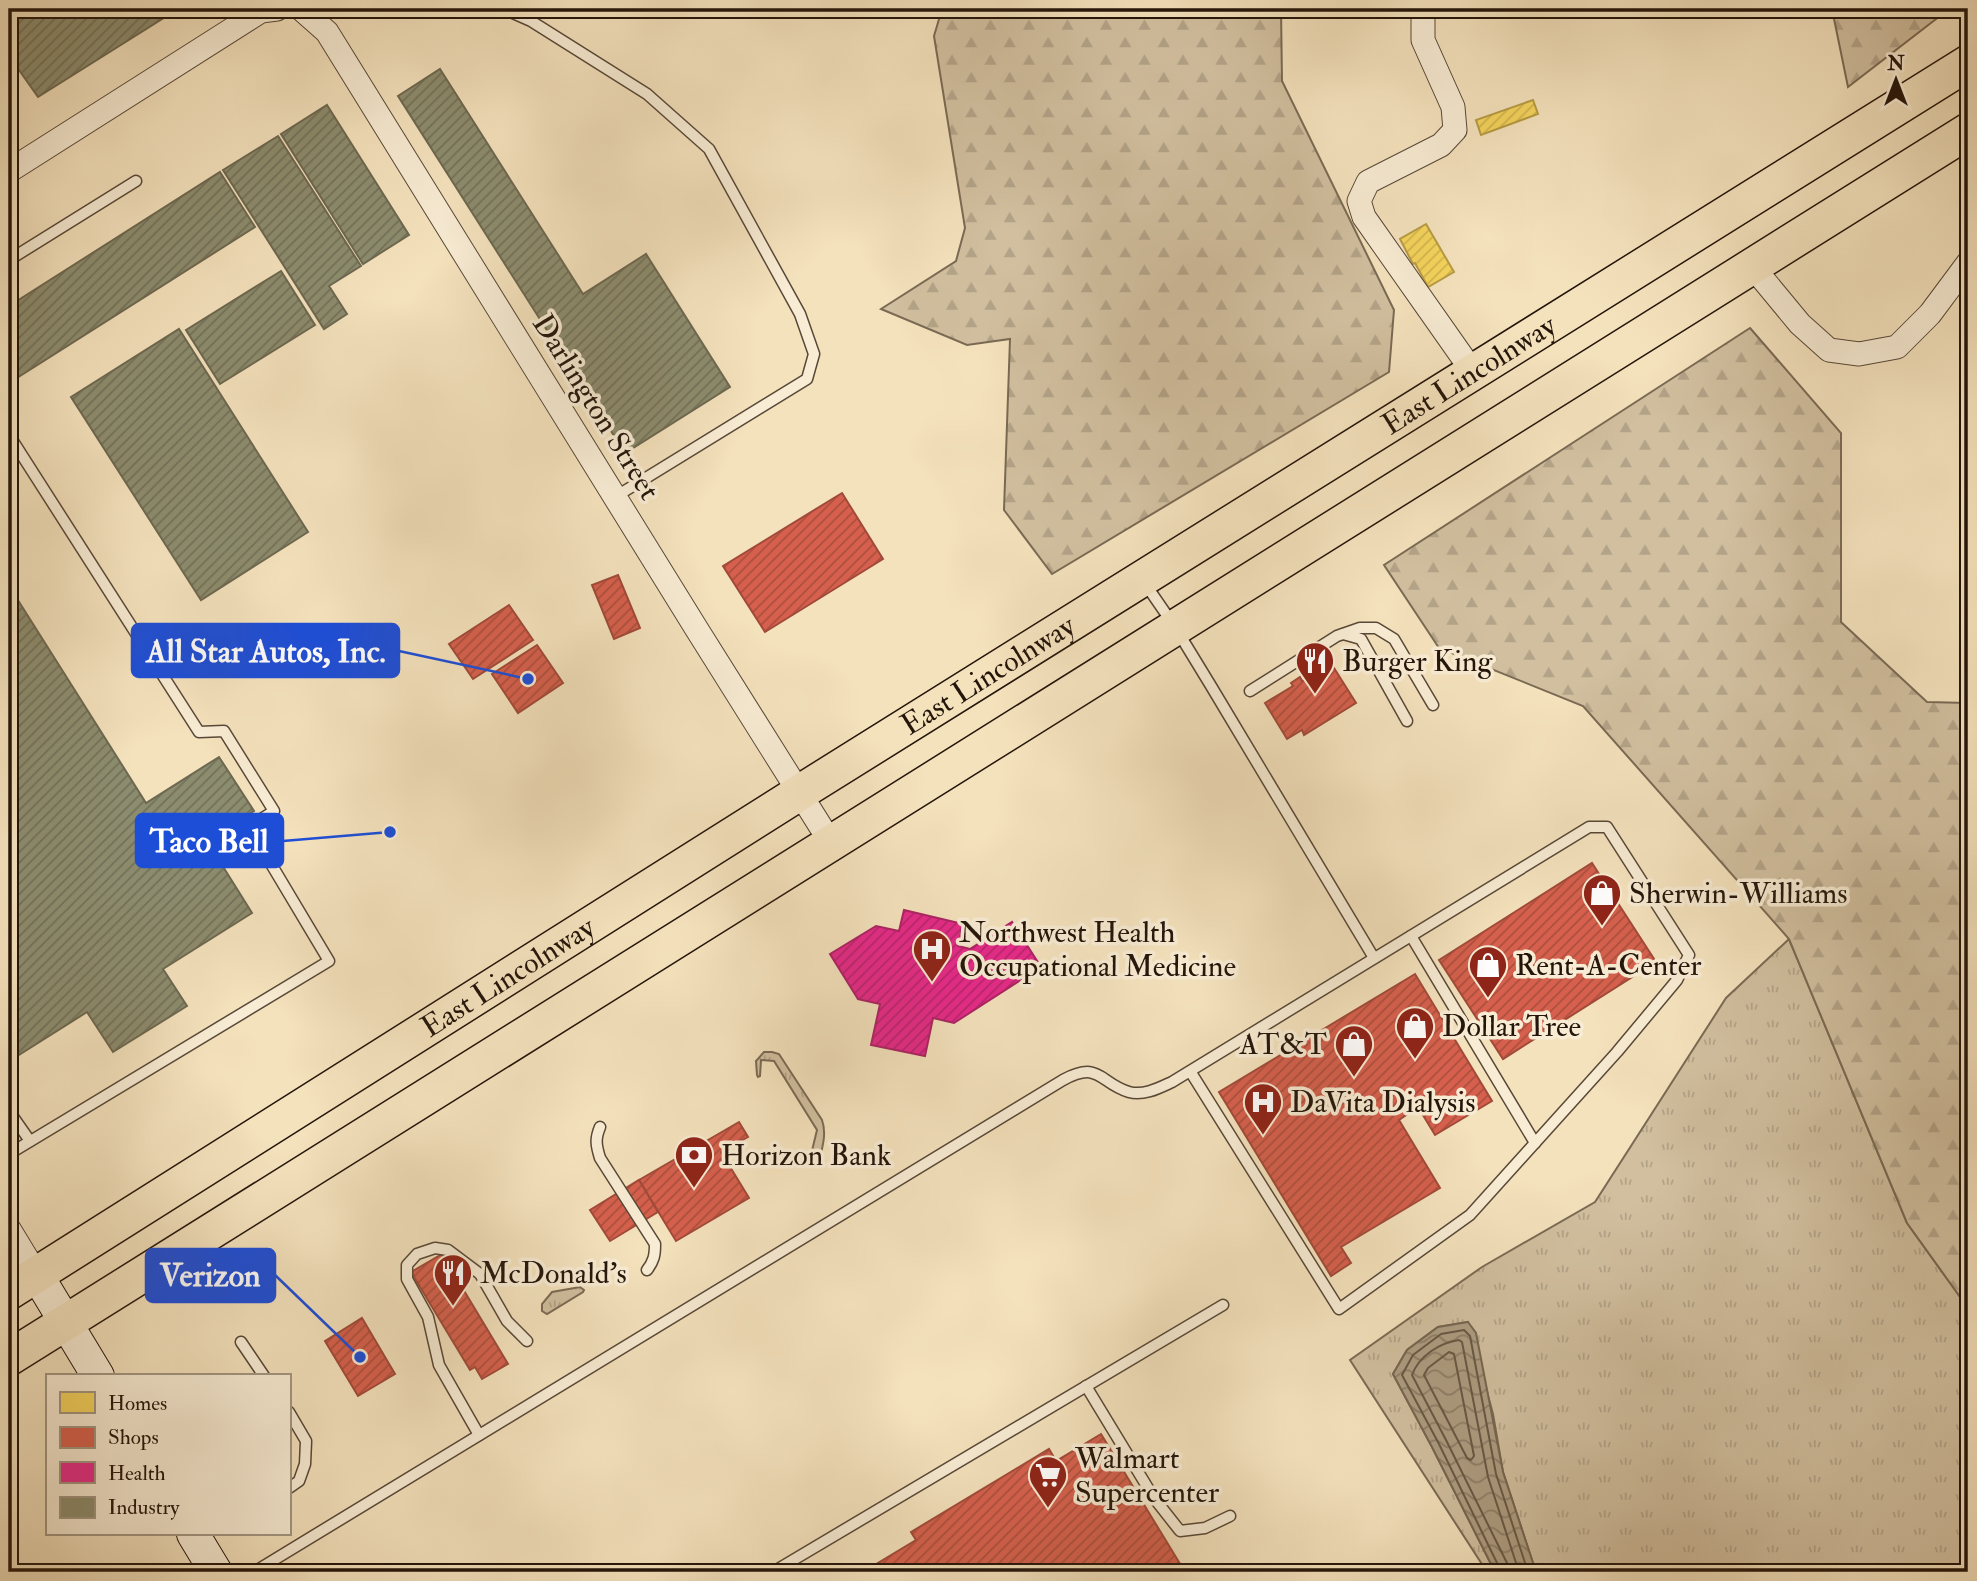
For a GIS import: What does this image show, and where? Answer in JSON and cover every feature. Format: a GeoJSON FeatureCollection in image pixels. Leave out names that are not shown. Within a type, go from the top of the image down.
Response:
{"type":"FeatureCollection","features":[{"type":"Feature","properties":{"kind":"main road","name":"East Lincolnway"},"geometry":{"type":"LineString","coordinates":[[23,1284],[799,793],[1968,63]]}},
{"type":"Feature","properties":{"kind":"main road","name":"East Lincolnway"},"geometry":{"type":"LineString","coordinates":[[9,1358],[1968,131]]}},
{"type":"Feature","properties":{"kind":"main road"},"geometry":{"type":"LineString","coordinates":[[1718,219],[1752,266]]}},
{"type":"Feature","properties":{"kind":"main road"},"geometry":{"type":"LineString","coordinates":[[521,969],[552,1018]]}},
{"type":"Feature","properties":{"kind":"street"},"geometry":{"type":"LineString","coordinates":[[9,171],[261,11],[277,9]]}},
{"type":"Feature","properties":{"kind":"street","name":"Darlington Street"},"geometry":{"type":"LineString","coordinates":[[301,9],[327,32],[831,843]]}},
{"type":"Feature","properties":{"kind":"street"},"geometry":{"type":"LineString","coordinates":[[1423,9],[1423,40],[1453,107],[1455,130],[1441,145],[1368,182],[1359,201],[1364,216],[1473,372]]}},
{"type":"Feature","properties":{"kind":"street"},"geometry":{"type":"LineString","coordinates":[[1752,266],[1800,324],[1829,350],[1858,354],[1897,347],[1930,314],[1968,263]]}},
{"type":"Feature","properties":{"kind":"street"},"geometry":{"type":"LineString","coordinates":[[9,1229],[23,1284],[65,1323],[97,1374]]}},
{"type":"Feature","properties":{"kind":"street"},"geometry":{"type":"LineString","coordinates":[[194,1536],[216,1572]]}},
{"type":"Feature","properties":{"kind":"lane"},"geometry":{"type":"LineString","coordinates":[[504,9],[531,21],[647,94],[709,149],[800,314],[814,354],[807,379],[615,497]]}},
{"type":"Feature","properties":{"kind":"lane"},"geometry":{"type":"LineString","coordinates":[[9,261],[136,181]]}},
{"type":"Feature","properties":{"kind":"lane"},"geometry":{"type":"LineString","coordinates":[[9,435],[199,732],[224,731],[274,811],[249,827],[329,961],[9,1154]]}},
{"type":"Feature","properties":{"kind":"lane"},"geometry":{"type":"LineString","coordinates":[[1142,579],[1175,627],[1374,958]]}},
{"type":"Feature","properties":{"kind":"lane"},"geometry":{"type":"LineString","coordinates":[[1250,691],[1337,636],[1360,628],[1376,628],[1394,639],[1433,705]]}},
{"type":"Feature","properties":{"kind":"lane"},"geometry":{"type":"LineString","coordinates":[[1343,634],[1361,639],[1408,721]]}},
{"type":"Feature","properties":{"kind":"lane"},"geometry":{"type":"LineString","coordinates":[[254,1572],[1076,1073],[1090,1072],[1130,1092],[1152,1091],[1190,1071],[1589,827],[1607,827],[1689,955],[1677,981],[1618,1052],[1469,1216],[1339,1309],[1190,1071]]}},
{"type":"Feature","properties":{"kind":"lane"},"geometry":{"type":"LineString","coordinates":[[1411,936],[1535,1143]]}},
{"type":"Feature","properties":{"kind":"lane"},"geometry":{"type":"LineString","coordinates":[[9,1111],[30,1141]]}},
{"type":"Feature","properties":{"kind":"lane"},"geometry":{"type":"LineString","coordinates":[[600,1127],[596,1138],[600,1158],[655,1244],[655,1255],[647,1270]]}},
{"type":"Feature","properties":{"kind":"lane"},"geometry":{"type":"LineString","coordinates":[[479,1436],[439,1366],[428,1317],[407,1279],[407,1265],[417,1254],[435,1248],[448,1250],[480,1274],[507,1321],[527,1341]]}},
{"type":"Feature","properties":{"kind":"lane"},"geometry":{"type":"LineString","coordinates":[[773,1572],[1223,1305]]}},
{"type":"Feature","properties":{"kind":"lane"},"geometry":{"type":"LineString","coordinates":[[240,1342],[263,1374]]}},
{"type":"Feature","properties":{"kind":"lane"},"geometry":{"type":"LineString","coordinates":[[1086,1386],[1154,1498],[1180,1531],[1205,1528],[1230,1516]]}},
{"type":"Feature","properties":{"kind":"lane"},"geometry":{"type":"LineString","coordinates":[[290,1414],[306,1441],[305,1464],[299,1482],[290,1487]]}},
{"type":"Feature","properties":{"kind":"green space"},"geometry":{"type":"Polygon","coordinates":[[[942,9],[1281,9],[1282,81],[1394,310],[1389,372],[1052,574],[1004,510],[1010,339],[967,345],[881,309],[956,261],[965,228],[934,36],[942,9]]]}},
{"type":"Feature","properties":{"kind":"green space"},"geometry":{"type":"Polygon","coordinates":[[[1832,9],[1949,9],[1848,87],[1832,9]]]}},
{"type":"Feature","properties":{"kind":"green space"},"geometry":{"type":"Polygon","coordinates":[[[1750,328],[1841,433],[1841,622],[1927,702],[1968,703],[1968,1308],[1907,1223],[1789,939],[1583,706],[1439,648],[1384,565],[1750,328]]]}},
{"type":"Feature","properties":{"kind":"green space"},"geometry":{"type":"Polygon","coordinates":[[[1789,939],[1907,1223],[1968,1308],[1968,1572],[1536,1572],[1503,1472],[1493,1414],[1468,1322],[1438,1327],[1407,1350],[1393,1374],[1495,1572],[1487,1572],[1350,1360],[1482,1267],[1595,1202],[1726,998],[1789,939]]]}},
{"type":"Feature","properties":{"kind":"green space"},"geometry":{"type":"Polygon","coordinates":[[[764,1052],[779,1054],[822,1120],[824,1141],[819,1162],[816,1164],[810,1159],[817,1130],[774,1061],[761,1060],[760,1076],[757,1075],[756,1061],[764,1052]]]}},
{"type":"Feature","properties":{"kind":"green space"},"geometry":{"type":"Polygon","coordinates":[[[580,1287],[583,1292],[547,1314],[542,1311],[542,1304],[552,1292],[580,1287]]]}},
{"type":"Feature","properties":{"kind":"water"},"geometry":{"type":"Polygon","coordinates":[[[1468,1322],[1476,1333],[1503,1472],[1536,1572],[1495,1572],[1393,1374],[1407,1350],[1438,1327],[1468,1322]]]}},
{"type":"Feature","properties":{"kind":"building: Homes"},"geometry":{"type":"Polygon","coordinates":[[[1533,100],[1538,114],[1481,135],[1476,120],[1533,100]]]}},
{"type":"Feature","properties":{"kind":"building: Homes"},"geometry":{"type":"Polygon","coordinates":[[[1426,224],[1454,272],[1428,287],[1400,239],[1426,224]]]}},
{"type":"Feature","properties":{"kind":"building: Shops"},"geometry":{"type":"Polygon","coordinates":[[[842,493],[883,559],[765,632],[723,566],[842,493]]]}},
{"type":"Feature","properties":{"kind":"building: Shops"},"geometry":{"type":"Polygon","coordinates":[[[618,575],[640,628],[614,639],[592,585],[618,575]]]}},
{"type":"Feature","properties":{"kind":"building: Shops"},"geometry":{"type":"Polygon","coordinates":[[[509,605],[533,640],[473,679],[449,644],[509,605]]]}},
{"type":"Feature","properties":{"kind":"building: Shops"},"geometry":{"type":"Polygon","coordinates":[[[537,645],[563,683],[518,713],[492,674],[537,645]]]}},
{"type":"Feature","properties":{"kind":"building: Shops","name":"Burger King"},"geometry":{"type":"Polygon","coordinates":[[[1329,660],[1356,703],[1304,735],[1302,730],[1287,739],[1265,703],[1293,686],[1291,683],[1300,677],[1302,681],[1319,671],[1316,667],[1329,660]]]}},
{"type":"Feature","properties":{"kind":"building: Shops"},"geometry":{"type":"Polygon","coordinates":[[[1592,863],[1656,962],[1503,1059],[1439,960],[1592,863]]]}},
{"type":"Feature","properties":{"kind":"building: Shops"},"geometry":{"type":"Polygon","coordinates":[[[1415,974],[1492,1101],[1435,1135],[1418,1107],[1399,1120],[1440,1188],[1341,1247],[1351,1263],[1331,1276],[1219,1092],[1415,974]]]}},
{"type":"Feature","properties":{"kind":"building: Shops","name":"Horizon Bank"},"geometry":{"type":"Polygon","coordinates":[[[739,1122],[748,1137],[721,1152],[749,1198],[676,1241],[639,1180],[739,1122]]]}},
{"type":"Feature","properties":{"kind":"building: Shops"},"geometry":{"type":"Polygon","coordinates":[[[639,1180],[658,1212],[610,1241],[590,1210],[639,1180]]]}},
{"type":"Feature","properties":{"kind":"building: Shops","name":"McDonald's"},"geometry":{"type":"Polygon","coordinates":[[[442,1254],[508,1364],[482,1379],[475,1367],[470,1370],[411,1272],[442,1254]]]}},
{"type":"Feature","properties":{"kind":"building: Shops"},"geometry":{"type":"Polygon","coordinates":[[[362,1318],[395,1374],[358,1396],[325,1341],[362,1318]]]}},
{"type":"Feature","properties":{"kind":"building: Shops","name":"Walmart Supercenter"},"geometry":{"type":"Polygon","coordinates":[[[1101,1434],[1185,1572],[863,1572],[916,1540],[911,1532],[1049,1449],[1056,1461],[1101,1434]]]}},
{"type":"Feature","properties":{"kind":"building: Health","name":"Northwest Health Occupational Medicine"},"geometry":{"type":"Polygon","coordinates":[[[904,910],[963,924],[958,946],[970,949],[1012,922],[1041,967],[954,1023],[933,1018],[925,1056],[871,1045],[880,1004],[858,999],[830,954],[876,926],[899,931],[904,910]]]}},
{"type":"Feature","properties":{"kind":"building: Industry"},"geometry":{"type":"Polygon","coordinates":[[[9,9],[178,9],[38,97],[14,63],[9,66],[9,9]]]}},
{"type":"Feature","properties":{"kind":"building: Industry"},"geometry":{"type":"Polygon","coordinates":[[[440,69],[583,294],[646,254],[730,387],[625,453],[398,96],[440,69]]]}},
{"type":"Feature","properties":{"kind":"building: Industry"},"geometry":{"type":"Polygon","coordinates":[[[327,105],[409,235],[363,264],[281,134],[327,105]]]}},
{"type":"Feature","properties":{"kind":"building: Industry"},"geometry":{"type":"Polygon","coordinates":[[[278,136],[361,266],[329,286],[347,314],[324,329],[223,170],[278,136]]]}},
{"type":"Feature","properties":{"kind":"building: Industry"},"geometry":{"type":"Polygon","coordinates":[[[220,172],[255,227],[9,383],[9,306],[220,172]]]}},
{"type":"Feature","properties":{"kind":"building: Industry"},"geometry":{"type":"Polygon","coordinates":[[[281,271],[315,325],[220,384],[186,330],[281,271]]]}},
{"type":"Feature","properties":{"kind":"building: Industry"},"geometry":{"type":"Polygon","coordinates":[[[179,329],[308,532],[201,600],[71,397],[179,329]]]}},
{"type":"Feature","properties":{"kind":"building: Industry"},"geometry":{"type":"Polygon","coordinates":[[[9,586],[146,803],[219,757],[254,811],[207,841],[252,913],[163,969],[187,1006],[113,1052],[87,1012],[19,1055],[9,1040],[9,586]]]}},
{"type":"Feature","properties":{"kind":"place","name":"All Star Autos, Inc."},"geometry":{"type":"Point","coordinates":[528,679]}},
{"type":"Feature","properties":{"kind":"place","name":"Burger King"},"geometry":{"type":"Point","coordinates":[1315,695]}},
{"type":"Feature","properties":{"kind":"place","name":"Taco Bell"},"geometry":{"type":"Point","coordinates":[390,832]}},
{"type":"Feature","properties":{"kind":"place","name":"Sherwin-Williams"},"geometry":{"type":"Point","coordinates":[1602,927]}},
{"type":"Feature","properties":{"kind":"place","name":"Northwest Health Occupational Medicine"},"geometry":{"type":"Point","coordinates":[932,983]}},
{"type":"Feature","properties":{"kind":"place","name":"Rent-A-Center"},"geometry":{"type":"Point","coordinates":[1488,999]}},
{"type":"Feature","properties":{"kind":"place","name":"Dollar Tree"},"geometry":{"type":"Point","coordinates":[1415,1060]}},
{"type":"Feature","properties":{"kind":"place","name":"AT&T"},"geometry":{"type":"Point","coordinates":[1354,1078]}},
{"type":"Feature","properties":{"kind":"place","name":"DaVita Dialysis"},"geometry":{"type":"Point","coordinates":[1263,1136]}},
{"type":"Feature","properties":{"kind":"place","name":"Horizon Bank"},"geometry":{"type":"Point","coordinates":[694,1189]}},
{"type":"Feature","properties":{"kind":"place","name":"McDonald's"},"geometry":{"type":"Point","coordinates":[453,1307]}},
{"type":"Feature","properties":{"kind":"place","name":"Verizon"},"geometry":{"type":"Point","coordinates":[360,1357]}},
{"type":"Feature","properties":{"kind":"place","name":"Walmart Supercenter"},"geometry":{"type":"Point","coordinates":[1048,1509]}}]}
